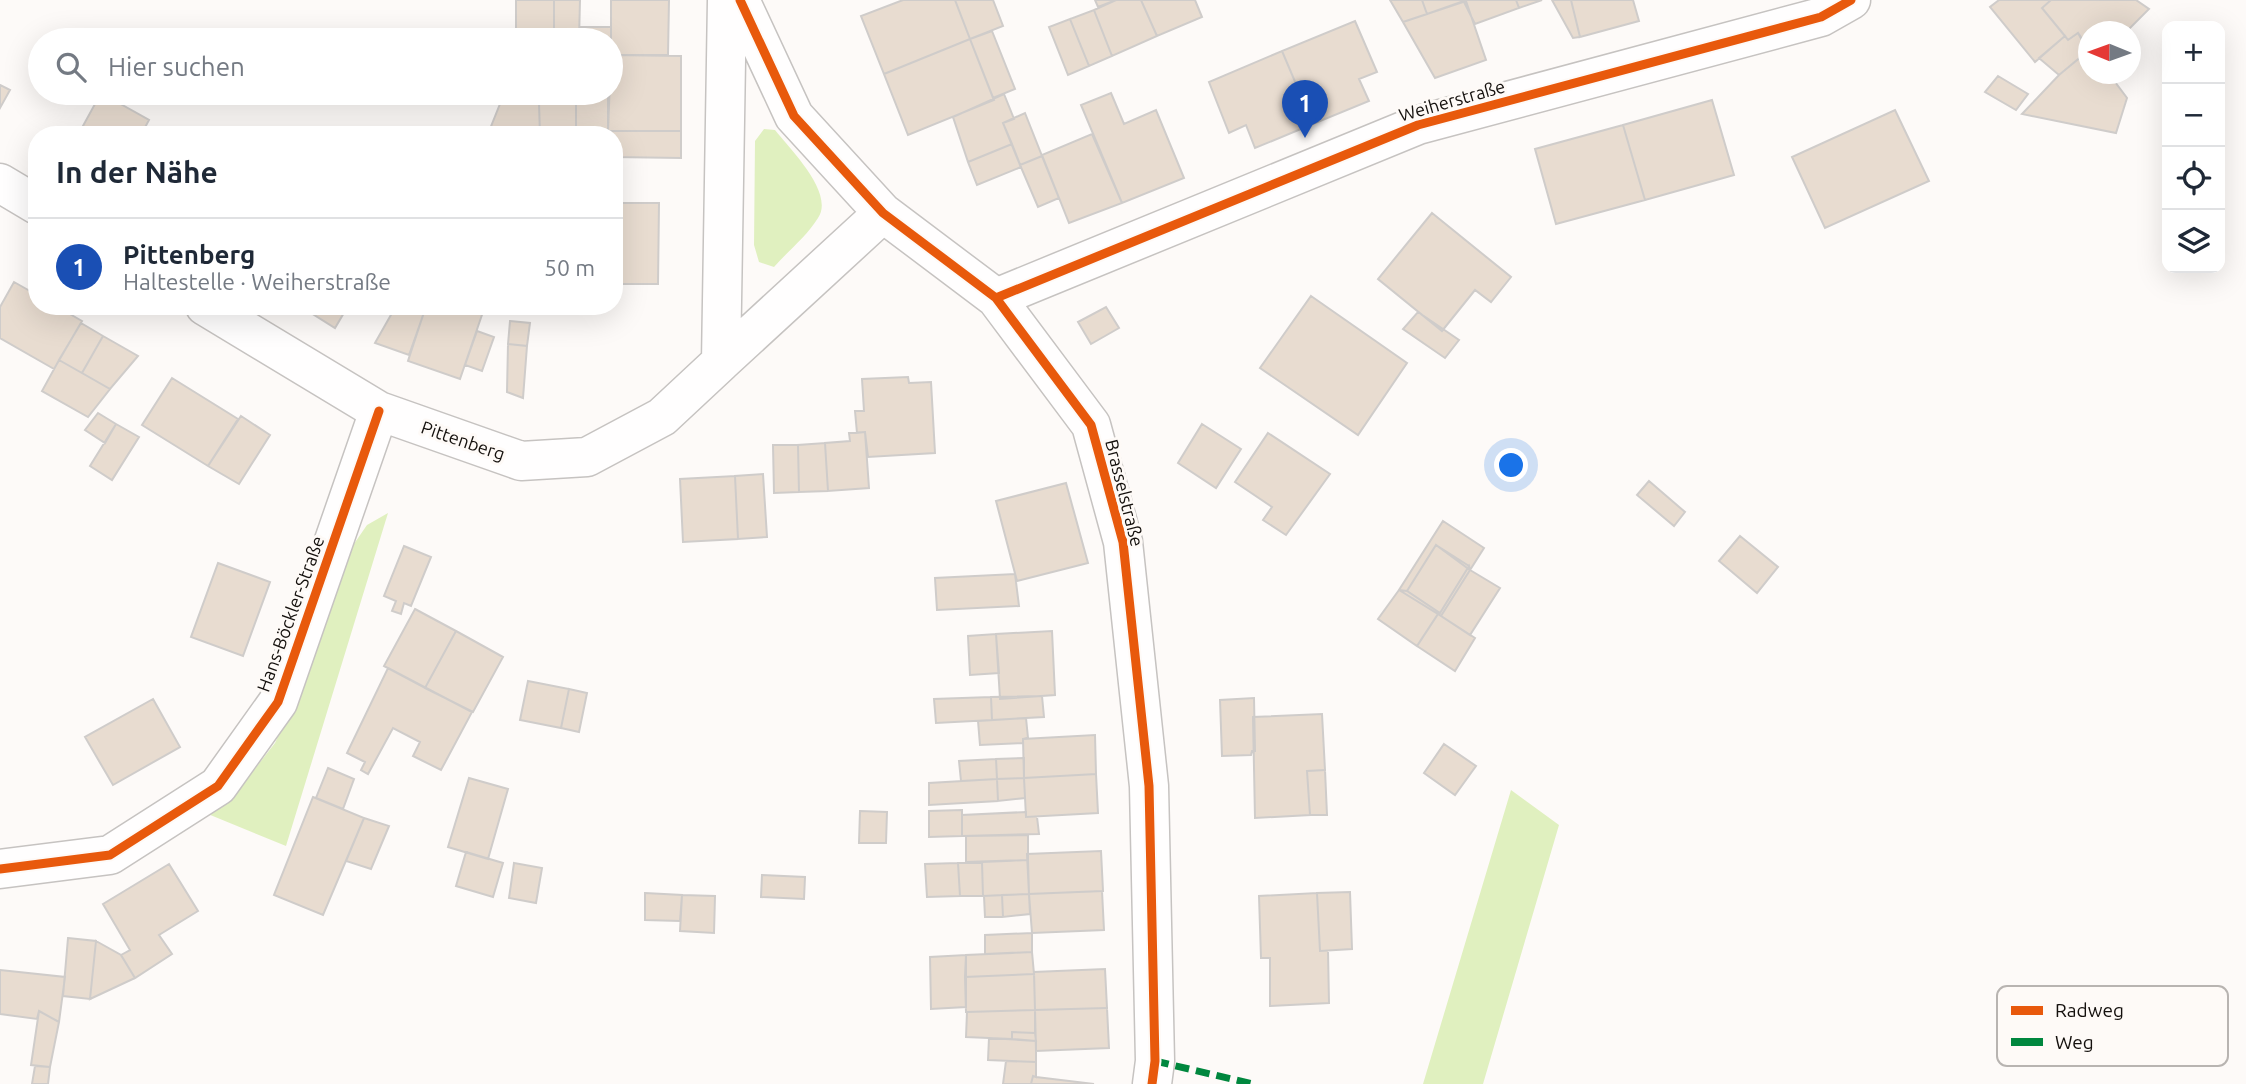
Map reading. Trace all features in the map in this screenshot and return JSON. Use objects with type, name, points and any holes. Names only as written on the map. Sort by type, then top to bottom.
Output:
[{"type":"street","points":[[721,362],[727,0]]},
{"type":"street","name":"Brasselstraße","points":[[740,0],[794,116],[883,212],[996,298],[1091,425],[1123,542],[1149,786],[1155,1061],[1152,1084]]},
{"type":"street","name":"Weiherstraße","points":[[996,298],[1418,125],[1821,17],[1850,0]]},
{"type":"street","points":[[0,183],[28,200]]},
{"type":"street","name":"Pittenberg","points":[[220,315],[379,411],[521,461],[587,457],[662,417],[883,212]]},
{"type":"street","name":"Hans-Böckler-Straße","points":[[0,869],[110,855],[218,786],[278,702],[379,411]]},
{"type":"green space","points":[[764,129],[775,130],[800,160],[816,184],[822,208],[808,231],[774,267],[759,262],[754,245],[755,141]]},
{"type":"green space","points":[[388,513],[286,846],[203,812],[250,775],[275,743],[310,668],[347,554],[367,525]]},
{"type":"green space","points":[[1511,790],[1559,825],[1483,1084],[1423,1084]]},
{"type":"building","points":[[516,0],[554,0],[554,28],[516,28]]},
{"type":"building","points":[[554,0],[580,0],[579,28],[554,28]]},
{"type":"building","points":[[611,0],[669,0],[668,55],[623,55],[623,28],[611,28]]},
{"type":"building","points":[[903,0],[955,0],[970,39],[884,74],[861,16]]},
{"type":"building","points":[[955,0],[993,0],[1003,26],[970,39]]},
{"type":"building","points":[[1095,0],[1116,0],[1098,7]]},
{"type":"building","points":[[1116,0],[1141,0],[1157,36],[1112,56],[1094,10]]},
{"type":"building","points":[[1141,0],[1195,0],[1202,17],[1157,36]]},
{"type":"building","points":[[1390,0],[1422,0],[1427,14],[1403,22]]},
{"type":"building","points":[[1422,0],[1463,0],[1464,1],[1427,14]]},
{"type":"building","points":[[1463,0],[1516,0],[1519,8],[1475,24]]},
{"type":"building","points":[[1516,0],[1542,0],[1519,8]]},
{"type":"building","points":[[1552,0],[1571,0],[1580,37],[1573,38]]},
{"type":"building","points":[[1571,0],[1633,0],[1639,21],[1580,37]]},
{"type":"building","points":[[1999,0],[2051,0],[2042,8],[2065,36],[2035,62],[1990,7]]},
{"type":"building","points":[[2051,0],[2136,0],[2149,9],[2137,21],[2078,21],[2078,33],[2068,40],[2042,8]]},
{"type":"building","points":[[1466,1],[1486,60],[1435,78],[1403,22]]},
{"type":"building","points":[[1094,10],[1112,56],[1089,66],[1070,19]]},
{"type":"building","points":[[1070,19],[1089,66],[1068,75],[1049,27]]},
{"type":"building","points":[[1355,21],[1377,72],[1359,79],[1369,101],[1313,124],[1282,51]]},
{"type":"building","points":[[992,31],[1015,89],[993,98],[970,39]]},
{"type":"building","points":[[2078,33],[2078,59],[2059,75],[2039,58],[2065,36],[2068,40]]},
{"type":"building","points":[[970,39],[994,100],[908,135],[884,74]]},
{"type":"building","points":[[1282,51],[1313,124],[1255,148],[1246,125],[1229,133],[1209,82]]},
{"type":"building","points":[[623,55],[681,56],[681,131],[623,131],[623,126],[608,126],[609,105],[623,105]]},
{"type":"building","points":[[2078,59],[2078,84],[2116,84],[2127,98],[2116,133],[2022,114]]},
{"type":"building","points":[[1998,76],[2028,94],[2016,110],[1985,92]]},
{"type":"building","points":[[0,85],[10,90],[0,108]]},
{"type":"building","points":[[1111,93],[1124,124],[1156,110],[1184,178],[1122,203],[1081,105]]},
{"type":"building","points":[[1004,94],[1014,119],[1003,123],[1012,144],[968,162],[953,117]]},
{"type":"building","points":[[1712,100],[1734,175],[1645,200],[1623,125]]},
{"type":"building","points":[[94,105],[122,105],[149,120],[146,126],[83,126]]},
{"type":"building","points":[[500,105],[539,105],[540,126],[491,126]]},
{"type":"building","points":[[539,105],[576,105],[576,126],[540,126]]},
{"type":"building","points":[[576,105],[608,105],[608,126],[576,126]]},
{"type":"building","points":[[1895,110],[1929,181],[1825,228],[1792,157]]},
{"type":"building","points":[[1025,113],[1042,156],[1020,165],[1003,123]]},
{"type":"building","points":[[1623,125],[1645,200],[1556,224],[1535,149]]},
{"type":"building","points":[[623,131],[681,131],[681,158],[623,157]]},
{"type":"building","points":[[1092,134],[1122,203],[1069,223],[1042,155]]},
{"type":"building","points":[[1012,144],[1021,167],[977,185],[968,162]]},
{"type":"building","points":[[1042,156],[1059,198],[1038,207],[1020,165]]},
{"type":"building","points":[[623,203],[659,203],[658,284],[623,284]]},
{"type":"building","points":[[1432,213],[1511,277],[1491,302],[1475,290],[1442,331],[1378,279]]},
{"type":"building","points":[[14,282],[28,290],[28,315],[72,315],[82,321],[54,369],[0,338],[0,307]]},
{"type":"building","points":[[1311,296],[1407,363],[1358,435],[1260,368]]},
{"type":"building","points":[[1106,307],[1119,328],[1091,344],[1078,322]]},
{"type":"building","points":[[1418,312],[1459,340],[1445,358],[1403,329]]},
{"type":"building","points":[[314,315],[343,315],[335,328]]},
{"type":"building","points":[[391,315],[423,315],[409,355],[375,343]]},
{"type":"building","points":[[423,315],[482,315],[460,379],[408,361]]},
{"type":"building","points":[[510,321],[530,323],[527,346],[508,344]]},
{"type":"building","points":[[81,323],[103,336],[82,373],[59,360]]},
{"type":"building","points":[[477,331],[494,337],[482,371],[465,365]]},
{"type":"building","points":[[103,336],[138,356],[110,389],[82,373]]},
{"type":"building","points":[[508,344],[527,346],[523,398],[507,392]]},
{"type":"building","points":[[59,360],[110,389],[88,417],[42,391]]},
{"type":"building","points":[[908,377],[909,383],[931,382],[935,453],[868,457],[865,432],[857,433],[855,411],[864,411],[862,379]]},
{"type":"building","points":[[172,378],[238,419],[208,466],[142,425]]},
{"type":"building","points":[[98,413],[116,424],[105,443],[85,430]]},
{"type":"building","points":[[241,416],[270,435],[239,484],[208,466]]},
{"type":"building","points":[[116,424],[139,437],[112,480],[90,466]]},
{"type":"building","points":[[1202,424],[1241,449],[1216,488],[1178,463]]},
{"type":"building","points":[[865,432],[869,488],[828,491],[825,443],[850,441],[849,433]]},
{"type":"building","points":[[1268,433],[1330,474],[1286,535],[1263,520],[1272,507],[1235,482]]},
{"type":"building","points":[[825,443],[828,491],[799,492],[798,445]]},
{"type":"building","points":[[773,445],[798,445],[799,492],[774,493]]},
{"type":"building","points":[[763,474],[767,537],[738,539],[735,476]]},
{"type":"building","points":[[735,476],[738,539],[683,542],[680,479]]},
{"type":"building","points":[[1649,481],[1685,512],[1674,526],[1637,495]]},
{"type":"building","points":[[1066,483],[1088,563],[1017,581],[996,501]]},
{"type":"building","points":[[1443,521],[1484,548],[1470,570],[1436,545],[1407,591],[1399,590]]},
{"type":"building","points":[[1740,536],[1778,567],[1757,593],[1719,561]]},
{"type":"building","points":[[1436,545],[1469,566],[1440,613],[1407,591]]},
{"type":"building","points":[[404,546],[431,557],[411,606],[404,603],[401,614],[392,611],[396,601],[384,596]]},
{"type":"building","points":[[218,563],[270,582],[243,656],[191,637]]},
{"type":"building","points":[[1469,566],[1470,570],[1441,616],[1399,590],[1407,591],[1440,613]]},
{"type":"building","points":[[1470,570],[1500,588],[1470,635],[1441,616]]},
{"type":"building","points":[[1015,574],[1019,606],[937,610],[935,578]]},
{"type":"building","points":[[1399,590],[1438,614],[1417,646],[1378,619]]},
{"type":"building","points":[[415,609],[456,631],[425,688],[384,666]]},
{"type":"building","points":[[1438,614],[1475,638],[1455,671],[1417,646]]},
{"type":"building","points":[[456,631],[503,657],[473,712],[425,688]]},
{"type":"building","points":[[1052,631],[1055,695],[1000,699],[996,634]]},
{"type":"building","points":[[996,634],[999,673],[970,675],[968,636]]},
{"type":"building","points":[[388,668],[472,712],[441,770],[413,756],[420,742],[393,728],[368,774],[361,770],[365,762],[347,753]]},
{"type":"building","points":[[528,681],[569,689],[561,728],[520,720]]},
{"type":"building","points":[[569,689],[587,693],[579,732],[561,728]]},
{"type":"building","points":[[1042,696],[1044,717],[992,720],[991,697]]},
{"type":"building","points":[[991,697],[992,720],[936,723],[934,699]]},
{"type":"building","points":[[1254,698],[1255,751],[1252,751],[1251,755],[1222,756],[1220,700]]},
{"type":"building","points":[[153,699],[180,747],[113,785],[85,737]]},
{"type":"building","points":[[1322,714],[1325,770],[1307,771],[1310,815],[1255,818],[1253,717]]},
{"type":"building","points":[[1026,718],[1028,738],[1023,739],[1023,743],[980,745],[978,721]]},
{"type":"building","points":[[1095,735],[1096,774],[1024,778],[1023,739]]},
{"type":"building","points":[[1444,744],[1476,766],[1455,795],[1424,773]]},
{"type":"building","points":[[1024,758],[1024,778],[997,779],[996,759]]},
{"type":"building","points":[[996,759],[997,779],[961,781],[959,761]]},
{"type":"building","points":[[328,768],[354,779],[343,809],[316,798]]},
{"type":"building","points":[[1325,770],[1327,815],[1310,815],[1307,771]]},
{"type":"building","points":[[1096,774],[1098,813],[1026,817],[1024,778]]},
{"type":"building","points":[[469,778],[508,789],[488,859],[448,847]]},
{"type":"building","points":[[1024,778],[1025,798],[998,801],[997,779]]},
{"type":"building","points":[[997,779],[998,801],[929,805],[929,783]]},
{"type":"building","points":[[313,797],[364,818],[323,915],[274,895]]},
{"type":"building","points":[[962,810],[962,836],[929,837],[929,811]]},
{"type":"building","points":[[860,811],[887,812],[886,843],[859,843]]},
{"type":"building","points":[[1026,812],[1026,817],[1037,817],[1039,834],[962,836],[962,815]]},
{"type":"building","points":[[364,818],[389,826],[371,869],[346,861]]},
{"type":"building","points":[[1028,835],[1028,860],[966,862],[966,836]]},
{"type":"building","points":[[1101,851],[1103,891],[1029,894],[1027,854]]},
{"type":"building","points":[[466,852],[503,863],[493,897],[456,886]]},
{"type":"building","points":[[1028,860],[1029,894],[983,896],[982,862]]},
{"type":"building","points":[[514,863],[542,868],[536,903],[509,898]]},
{"type":"building","points":[[958,863],[982,863],[983,896],[960,896]]},
{"type":"building","points":[[958,863],[960,896],[927,897],[925,864]]},
{"type":"building","points":[[169,864],[198,911],[159,935],[172,954],[135,978],[121,955],[130,950],[103,904]]},
{"type":"building","points":[[762,875],[805,877],[804,899],[761,897]]},
{"type":"building","points":[[1102,891],[1104,930],[1032,933],[1029,894]]},
{"type":"building","points":[[1350,892],[1352,949],[1320,951],[1317,893]]},
{"type":"building","points":[[645,893],[682,895],[680,921],[645,920]]},
{"type":"building","points":[[1317,893],[1320,951],[1328,951],[1329,1003],[1270,1006],[1270,958],[1261,958],[1259,896]]},
{"type":"building","points":[[1029,894],[1030,914],[1003,917],[1002,895]]},
{"type":"building","points":[[682,895],[715,896],[714,933],[680,931]]},
{"type":"building","points":[[1002,895],[1003,917],[985,917],[984,896]]},
{"type":"building","points":[[1032,933],[1032,952],[985,954],[985,935]]},
{"type":"building","points":[[68,938],[96,941],[90,999],[63,996]]},
{"type":"building","points":[[96,941],[121,955],[135,978],[90,999]]},
{"type":"building","points":[[1032,952],[1034,974],[965,977],[966,955]]},
{"type":"building","points":[[966,955],[966,1007],[931,1009],[930,957]]},
{"type":"building","points":[[1105,969],[1107,1008],[1035,1010],[1034,972]]},
{"type":"building","points":[[0,970],[65,977],[59,1022],[39,1011],[37,1019],[0,1014]]},
{"type":"building","points":[[1034,974],[1035,1010],[966,1012],[965,977]]},
{"type":"building","points":[[1107,1008],[1109,1048],[1036,1051],[1035,1010]]},
{"type":"building","points":[[1035,1010],[1035,1033],[1012,1032],[1012,1039],[966,1037],[967,1012]]},
{"type":"building","points":[[39,1011],[59,1022],[50,1067],[31,1065]]},
{"type":"building","points":[[1012,1032],[1035,1033],[1036,1041],[1012,1039]]},
{"type":"building","points":[[989,1038],[1036,1041],[1036,1062],[988,1060]]},
{"type":"building","points":[[1006,1061],[1036,1062],[1036,1077],[1033,1076],[1031,1084],[1003,1084]]},
{"type":"building","points":[[35,1066],[50,1067],[48,1084],[32,1084]]},
{"type":"building","points":[[1033,1076],[1036,1077],[1094,1084],[1031,1084]]},
{"type":"marked path","points":[[1155,1061],[1253,1084]]},
{"type":"cycle path","points":[[740,0],[794,116],[883,213],[996,298],[1091,425],[1123,542],[1149,786],[1155,1061],[1152,1084]]},
{"type":"cycle path","points":[[996,298],[1418,125],[1821,17],[1851,0]]},
{"type":"cycle path","points":[[0,869],[110,855],[218,786],[278,702],[379,411]]},
{"type":"place","name":"Pittenberg","points":[[1305,138]]}]
